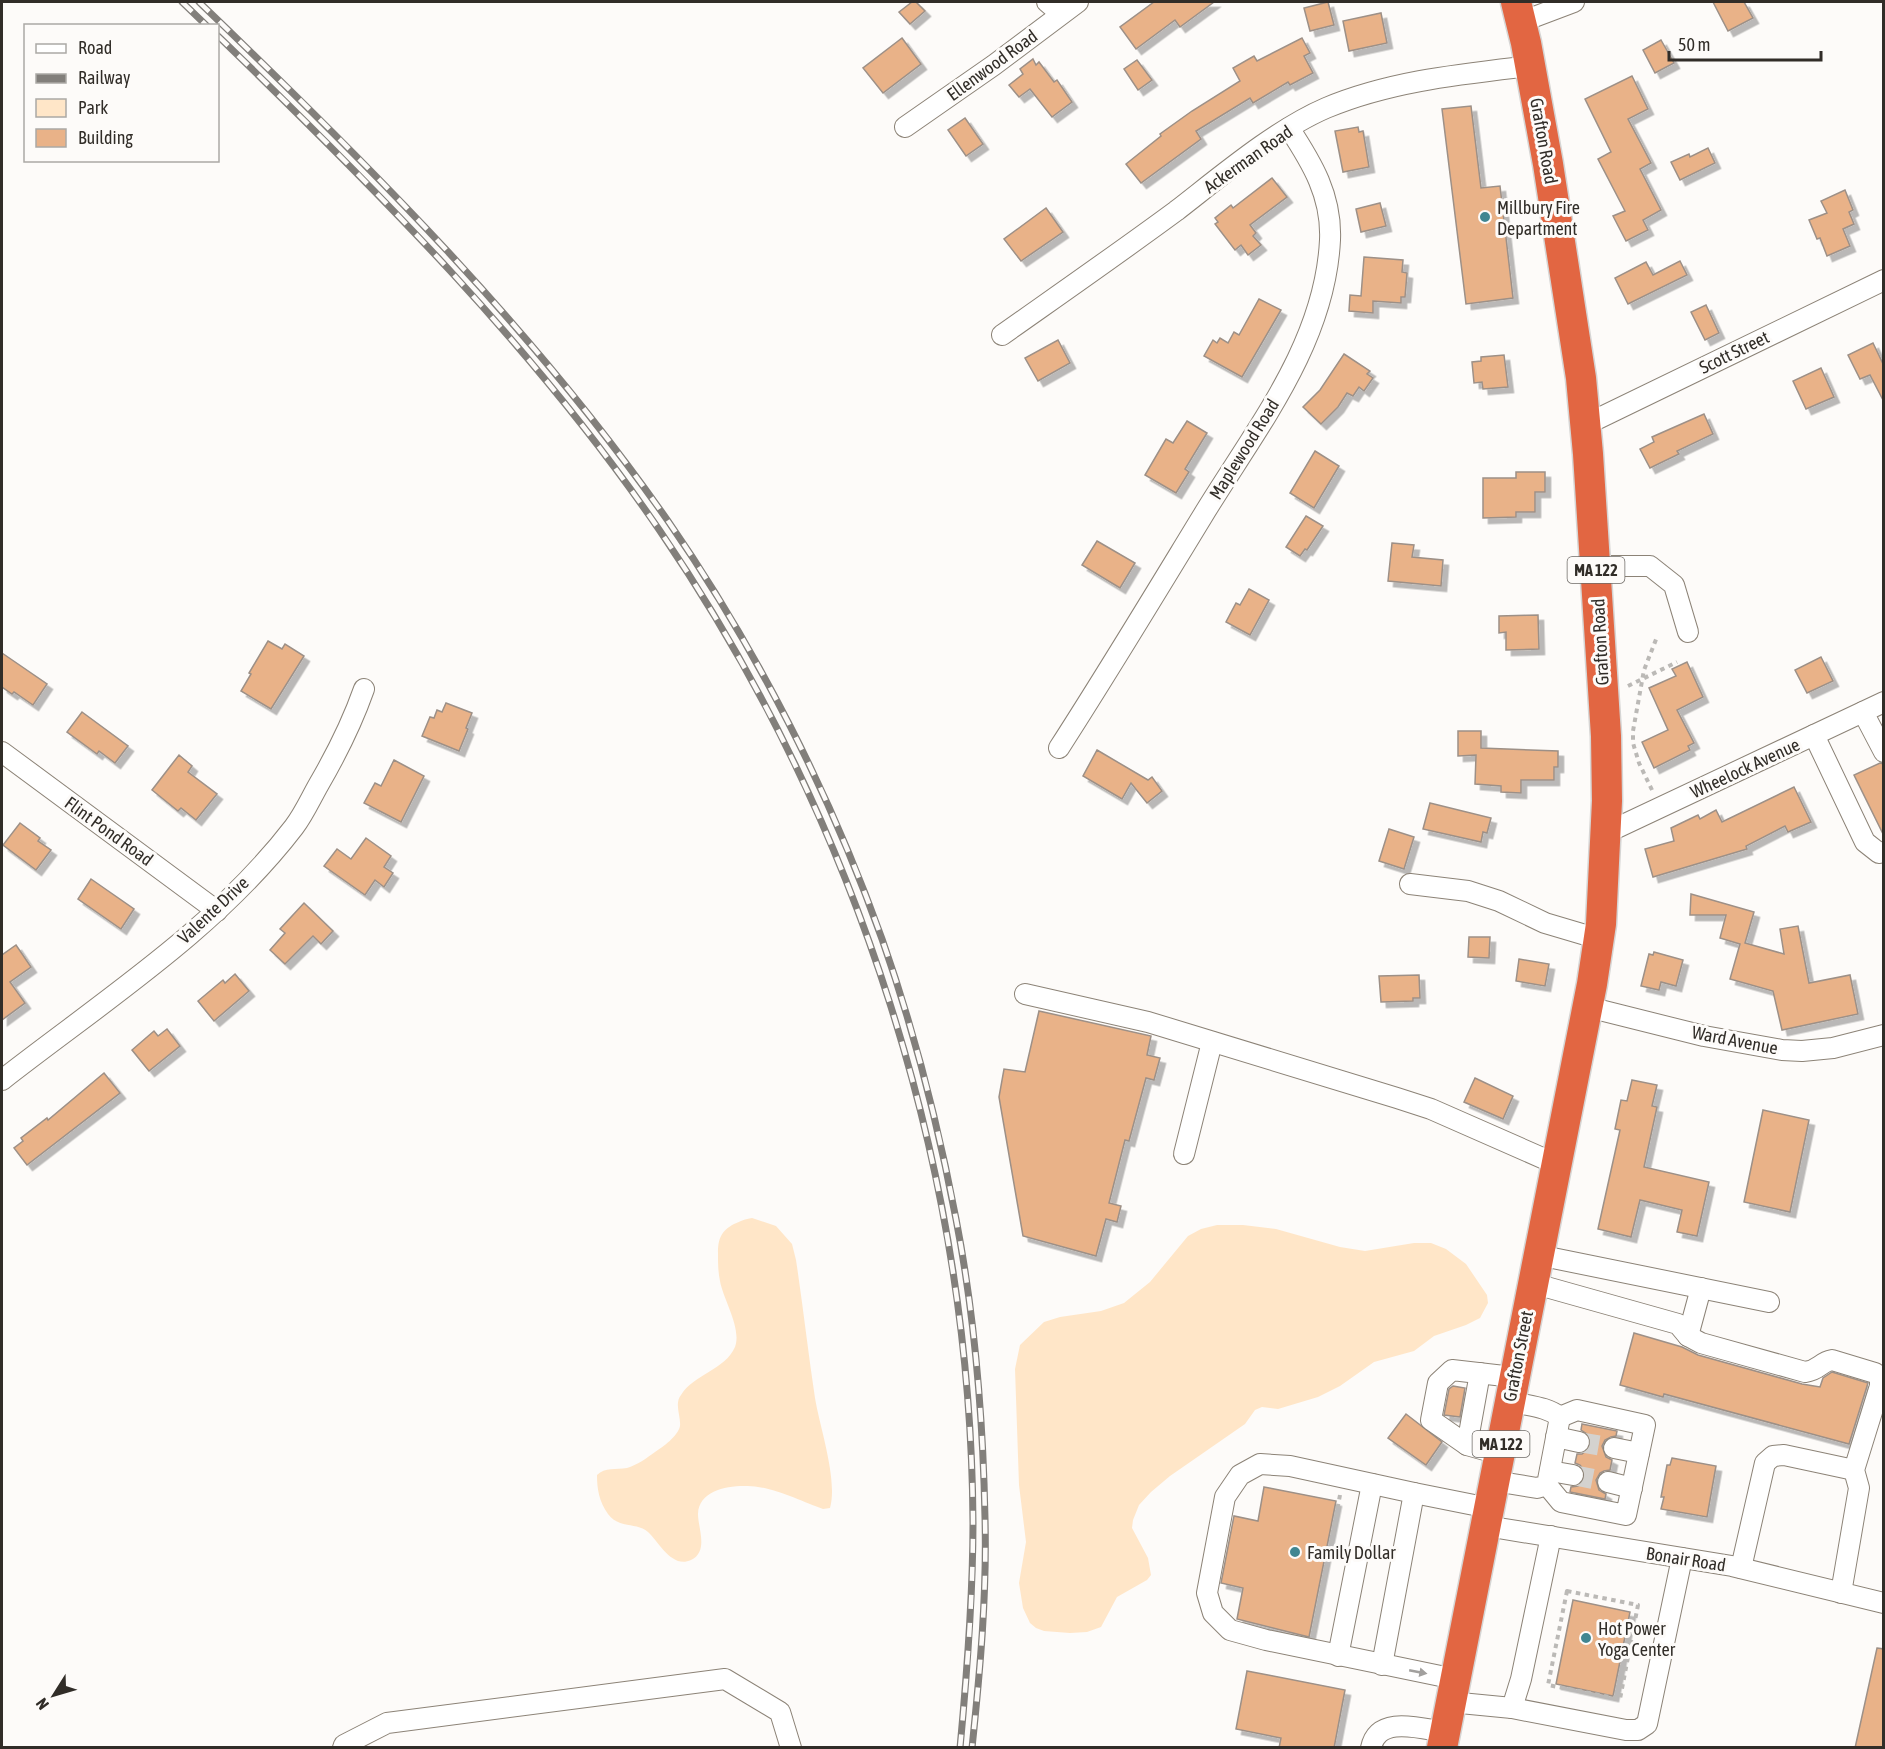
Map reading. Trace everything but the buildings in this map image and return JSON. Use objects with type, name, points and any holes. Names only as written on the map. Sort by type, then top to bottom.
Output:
[{"type":"highway","name":"Grafton Road","points":[[1518,12],[1548,164],[1571,307],[1585,425],[1606,736],[1606,833],[1599,939],[1559,1152]]},
{"type":"highway","name":"Grafton Street","points":[[1443,1740],[1559,1152]]},
{"type":"street","name":"Ellenwood Road","points":[[905,127],[994,65],[1054,8],[1078,2]]},
{"type":"street","points":[[1518,12],[1574,2]]},
{"type":"street","name":"Ackerman Road","points":[[1002,336],[1289,128],[1325,108],[1407,84],[1530,66]]},
{"type":"street","name":"Maplewood Road","points":[[1059,748],[1119,655],[1269,409],[1299,358],[1311,327],[1321,297],[1329,249],[1327,209],[1323,186],[1311,161],[1289,128]]},
{"type":"street","name":"Scott Street","points":[[1585,425],[1884,280]]},
{"type":"street","points":[[1596,566],[1650,566],[1674,585],[1688,632]]},
{"type":"street","name":"Valente Drive","points":[[2,1080],[143,973],[217,911],[276,848],[295,825],[340,747],[364,689]]},
{"type":"street","name":"Wheelock Avenue","points":[[1606,833],[1884,702]]},
{"type":"street","points":[[1863,712],[1884,752]]},
{"type":"street","points":[[1814,735],[1865,842],[1879,853],[1884,852]]},
{"type":"street","name":"Flint Pond Road","points":[[2,752],[217,911]]},
{"type":"street","points":[[1410,884],[1468,891],[1499,901],[1545,923],[1599,939]]},
{"type":"street","points":[[1025,994],[1148,1022],[1431,1109],[1559,1152]]},
{"type":"street","name":"Ward Avenue","points":[[1588,1007],[1704,1036],[1782,1050],[1833,1048],[1884,1035]]},
{"type":"street","points":[[1184,1154],[1212,1042]]},
{"type":"street","points":[[1535,1269],[1701,1288],[1768,1302]]},
{"type":"street","points":[[1535,1269],[1678,1324],[1688,1336],[1701,1343],[1805,1372],[1815,1371],[1825,1361],[1832,1360],[1868,1369],[1880,1377],[1880,1386],[1854,1470],[1859,1488],[1841,1593]]},
{"type":"street","points":[[1688,1336],[1701,1288]]},
{"type":"street","points":[[1492,1492],[1467,1445],[1431,1420],[1438,1383],[1452,1370],[1480,1373],[1512,1389],[1528,1406],[1550,1409],[1560,1417]]},
{"type":"street","points":[[1467,1445],[1480,1373]]},
{"type":"street","points":[[1577,1410],[1645,1425],[1626,1515],[1561,1502],[1549,1478],[1560,1417],[1577,1410]]},
{"type":"street","points":[[1556,1437],[1579,1442]]},
{"type":"street","points":[[1614,1448],[1639,1453]]},
{"type":"street","points":[[1741,1568],[1765,1463],[1773,1456],[1784,1455],[1854,1470]]},
{"type":"street","points":[[1573,1475],[1549,1478],[1536,1488],[1492,1492],[1414,1493],[1290,1466],[1260,1464],[1240,1475],[1225,1497],[1207,1593],[1213,1613],[1230,1630],[1382,1665],[1453,1691],[1512,1708],[1626,1730],[1638,1730],[1647,1724],[1682,1558]]},
{"type":"street","points":[[1608,1482],[1632,1488]]},
{"type":"street","points":[[1338,1656],[1372,1484]]},
{"type":"street","name":"Bonair Road","points":[[1492,1492],[1551,1536],[1741,1568],[1884,1603]]},
{"type":"street","points":[[1382,1665],[1414,1493]]},
{"type":"street","points":[[1512,1708],[1521,1679],[1551,1536]]},
{"type":"street","points":[[343,1748],[344,1745],[387,1723],[724,1679],[780,1712],[791,1748]]},
{"type":"street","points":[[1371,1748],[1372,1742],[1381,1730],[1396,1725],[1443,1740]]},
{"type":"path","points":[[1652,790],[1639,763],[1633,743],[1633,731],[1643,678],[1650,651],[1657,637]]},
{"type":"path","points":[[1622,689],[1677,662]]},
{"type":"path","points":[[1314,1633],[1340,1494]]},
{"type":"path","points":[[1567,1591],[1609,1599],[1638,1605],[1620,1699],[1548,1685],[1567,1591]]},
{"type":"path","points":[[1607,1607],[1609,1599]]},
{"type":"path","points":[[1557,1641],[1565,1642]]},
{"type":"green space","points":[[752,1218],[776,1226],[792,1244],[815,1398],[830,1469],[832,1496],[830,1508],[823,1509],[765,1488],[741,1486],[712,1492],[700,1505],[698,1514],[700,1551],[691,1560],[678,1561],[666,1553],[644,1529],[612,1519],[602,1504],[597,1475],[607,1470],[634,1465],[670,1441],[680,1426],[678,1406],[681,1395],[694,1382],[724,1361],[735,1347],[736,1331],[720,1281],[719,1244],[721,1236],[730,1227]]},
{"type":"green space","points":[[1217,1225],[1276,1229],[1340,1247],[1365,1251],[1414,1243],[1431,1243],[1446,1249],[1466,1264],[1487,1295],[1488,1303],[1480,1318],[1434,1336],[1414,1351],[1374,1362],[1340,1386],[1318,1397],[1278,1409],[1262,1407],[1255,1410],[1245,1424],[1170,1476],[1139,1505],[1132,1528],[1148,1558],[1151,1575],[1147,1580],[1117,1597],[1101,1627],[1087,1632],[1070,1633],[1044,1631],[1036,1628],[1030,1623],[1023,1608],[1019,1583],[1026,1542],[1019,1485],[1015,1369],[1020,1345],[1044,1322],[1060,1317],[1101,1311],[1124,1303],[1150,1282],[1188,1236],[1201,1229]]},
{"type":"tunnel","points":[[1579,1442],[1614,1448]]},
{"type":"tunnel","points":[[1573,1475],[1608,1482]]},
{"type":"railway","points":[[182,2],[205,24]]},
{"type":"railway","points":[[199,2],[386,186],[446,250],[562,382],[616,450],[668,521],[731,619],[788,723],[839,830],[882,939],[915,1043],[949,1183],[963,1256],[973,1330],[984,1480],[985,1576],[972,1748]]},
{"type":"railway","points":[[219,37],[336,152],[451,272],[507,334],[612,463],[660,531],[730,642],[792,759],[846,880],[890,1004],[925,1131],[951,1260],[967,1391],[973,1523],[969,1636],[960,1748]]},
{"type":"place","name":"Millbury Fire Department","points":[[1485,217]]},
{"type":"place","name":"Family Dollar","points":[[1295,1552]]},
{"type":"place","name":"Hot Power Yoga Center","points":[[1586,1638]]}]
